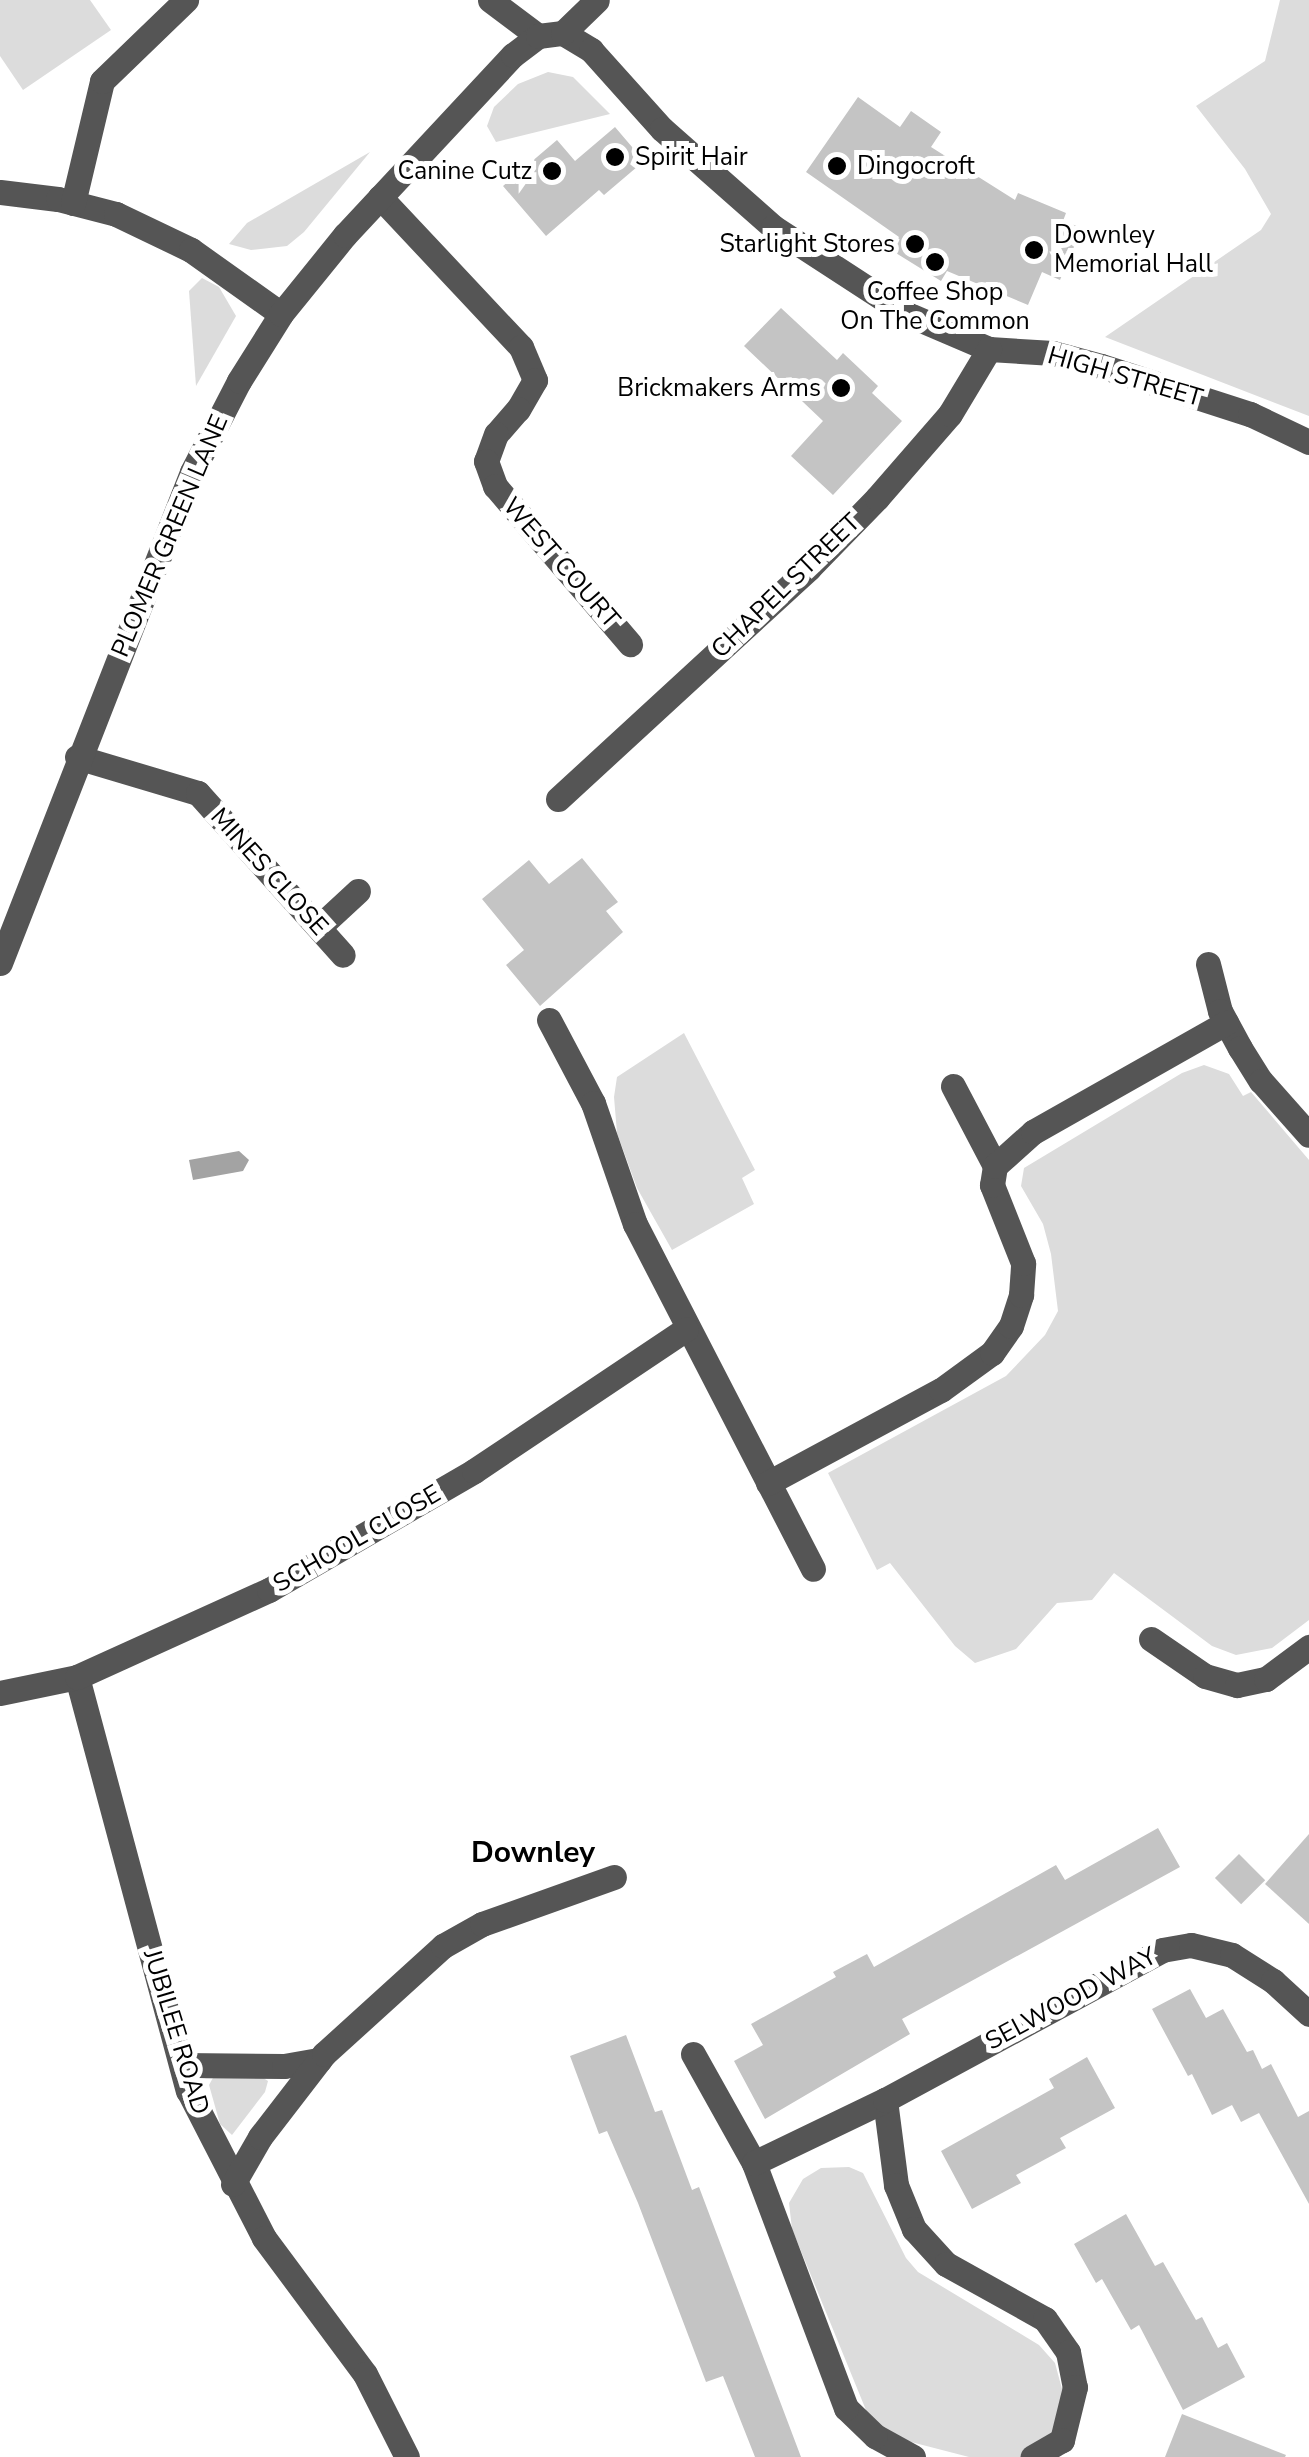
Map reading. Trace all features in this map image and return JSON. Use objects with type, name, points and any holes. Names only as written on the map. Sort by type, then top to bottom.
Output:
[{"type":"street","points":[[73,203],[102,82],[186,0]]},
{"type":"street","name":"HIGH STREET","points":[[490,0],[551,34],[591,50],[662,129],[773,227],[906,314],[988,349],[1053,352],[1102,366],[1250,414],[1309,442]]},
{"type":"street","name":"PLOMER GREEN LANE","points":[[0,963],[77,757],[192,472],[238,381],[281,314],[380,197],[513,55],[551,34],[596,0]]},
{"type":"street","points":[[0,192],[116,214],[191,250],[281,314]]},
{"type":"street","name":"WEST COURT","points":[[380,197],[521,348],[535,380],[486,461],[495,486],[630,644]]},
{"type":"street","name":"CHAPEL STREET","points":[[558,800],[809,568],[878,498],[950,414],[988,349]]},
{"type":"street","name":"MINES CLOSE","points":[[77,757],[198,793],[343,955]]},
{"type":"street","points":[[319,927],[358,891]]},
{"type":"street","points":[[1208,964],[1226,1023],[1260,1081],[1309,1135]]},
{"type":"street","points":[[548,1020],[593,1103],[634,1224],[813,1569]]},
{"type":"street","points":[[768,1483],[941,1390],[992,1353],[1016,1310],[1023,1262],[992,1185],[996,1166],[1033,1132],[1226,1023]]},
{"type":"street","points":[[952,1086],[996,1166]]},
{"type":"street","name":"SCHOOL CLOSE","points":[[0,1693],[77,1677],[269,1590],[474,1471],[686,1329]]},
{"type":"street","points":[[1151,1639],[1205,1676],[1238,1684],[1266,1679],[1309,1647]]},
{"type":"street","name":"JUBILEE ROAD","points":[[77,1677],[188,2090],[264,2238],[365,2374],[407,2457]]},
{"type":"street","points":[[233,2184],[260,2136],[319,2060],[443,1946],[482,1924],[614,1877]]},
{"type":"street","name":"SELWOOD WAY","points":[[754,2163],[885,2100],[1162,1950],[1191,1945],[1232,1955],[1273,1981],[1309,2014]]},
{"type":"street","points":[[693,2054],[754,2163],[846,2408],[875,2436],[913,2457]]},
{"type":"street","points":[[182,2066],[284,2066],[319,2060]]},
{"type":"street","points":[[885,2100],[896,2185],[914,2229],[946,2264],[1045,2319],[1068,2352],[1075,2387],[1062,2440],[1033,2457]]},
{"type":"shaded area","points":[[0,0],[90,0],[111,30],[23,90],[0,56]]},
{"type":"shaded area","points":[[1280,0],[1309,0],[1309,416],[1105,337],[1261,230],[1271,214],[1245,169],[1196,106],[1265,61]]},
{"type":"shaded area","points":[[548,72],[573,77],[610,114],[496,142],[487,126],[494,107],[518,84]]},
{"type":"shaded area","points":[[370,152],[304,232],[287,246],[251,250],[229,244],[247,223]]},
{"type":"shaded area","points":[[202,278],[219,287],[236,316],[196,386],[189,291]]},
{"type":"shaded area","points":[[684,1033],[755,1170],[742,1178],[754,1204],[672,1250],[637,1188],[617,1133],[614,1097],[617,1077]]},
{"type":"shaded area","points":[[1204,1065],[1229,1074],[1243,1096],[1251,1092],[1309,1160],[1309,1620],[1272,1648],[1236,1655],[1212,1646],[1114,1573],[1092,1600],[1057,1603],[1016,1649],[975,1663],[955,1646],[890,1563],[877,1570],[828,1473],[1006,1376],[1045,1335],[1058,1311],[1051,1254],[1043,1224],[1021,1186],[1024,1168],[1182,1073]]},
{"type":"shaded area","points":[[239,1151],[249,1160],[243,1171],[193,1180],[189,1160]]},
{"type":"shaded area","points":[[251,2070],[268,2081],[265,2092],[232,2135],[220,2124],[209,2085],[214,2076]]},
{"type":"shaded area","points":[[849,2167],[863,2173],[906,2258],[918,2272],[1039,2345],[1055,2363],[1062,2389],[1058,2423],[1043,2445],[1023,2457],[969,2457],[884,2435],[868,2415],[792,2229],[789,2203],[803,2179],[821,2168]]},
{"type":"building","points":[[858,97],[900,127],[911,111],[941,132],[931,147],[1015,200],[1018,193],[1066,213],[1063,221],[1082,228],[1060,280],[1042,272],[1028,305],[947,271],[941,281],[891,250],[899,237],[806,172]]},
{"type":"building","points":[[615,127],[644,161],[604,195],[599,190],[546,236],[503,186],[557,140],[575,161]]},
{"type":"building","points":[[781,308],[837,360],[843,353],[878,386],[872,393],[902,421],[833,495],[791,456],[823,421],[744,346]]},
{"type":"building","points":[[582,858],[618,902],[606,911],[623,932],[540,1006],[506,965],[524,950],[482,899],[529,860],[549,884]]},
{"type":"building","points":[[1158,1828],[1180,1867],[902,2019],[910,2034],[765,2119],[734,2061],[763,2045],[751,2024],[836,1977],[833,1972],[867,1954],[874,1967],[1056,1865],[1065,1880]]},
{"type":"building","points":[[1309,1834],[1309,1924],[1265,1884]]},
{"type":"building","points":[[1239,1854],[1265,1880],[1241,1904],[1215,1878]]},
{"type":"building","points":[[1190,1989],[1206,2018],[1223,2009],[1247,2052],[1253,2050],[1262,2069],[1271,2064],[1298,2117],[1309,2111],[1309,2204],[1259,2113],[1241,2122],[1232,2105],[1212,2115],[1192,2074],[1188,2076],[1152,2009]]},
{"type":"building","points":[[626,2035],[655,2112],[662,2110],[692,2190],[699,2187],[801,2457],[755,2457],[723,2376],[706,2382],[607,2131],[599,2134],[570,2056]]},
{"type":"building","points":[[1087,2057],[1115,2108],[1060,2138],[1066,2148],[1016,2175],[1021,2183],[972,2209],[941,2151],[1054,2088],[1049,2079]]},
{"type":"building","points":[[1126,2214],[1155,2266],[1163,2262],[1196,2320],[1202,2317],[1218,2348],[1227,2343],[1245,2377],[1183,2410],[1139,2325],[1131,2330],[1102,2279],[1096,2283],[1074,2244]]},
{"type":"building","points":[[1182,2414],[1286,2455],[1165,2457]]},
{"type":"place","name":"Spirit Hair","points":[[615,157]]},
{"type":"place","name":"Dingocroft","points":[[837,166]]},
{"type":"place","name":"Canine Cutz","points":[[552,171]]},
{"type":"place","name":"Starlight Stores","points":[[915,244]]},
{"type":"place","name":"Downley Memorial Hall","points":[[1034,250]]},
{"type":"place","name":"Coffee Shop On The Common","points":[[935,262]]},
{"type":"place","name":"Brickmakers Arms","points":[[841,388]]},
{"type":"district","name":"Downley","points":[[533,1853]]}]
